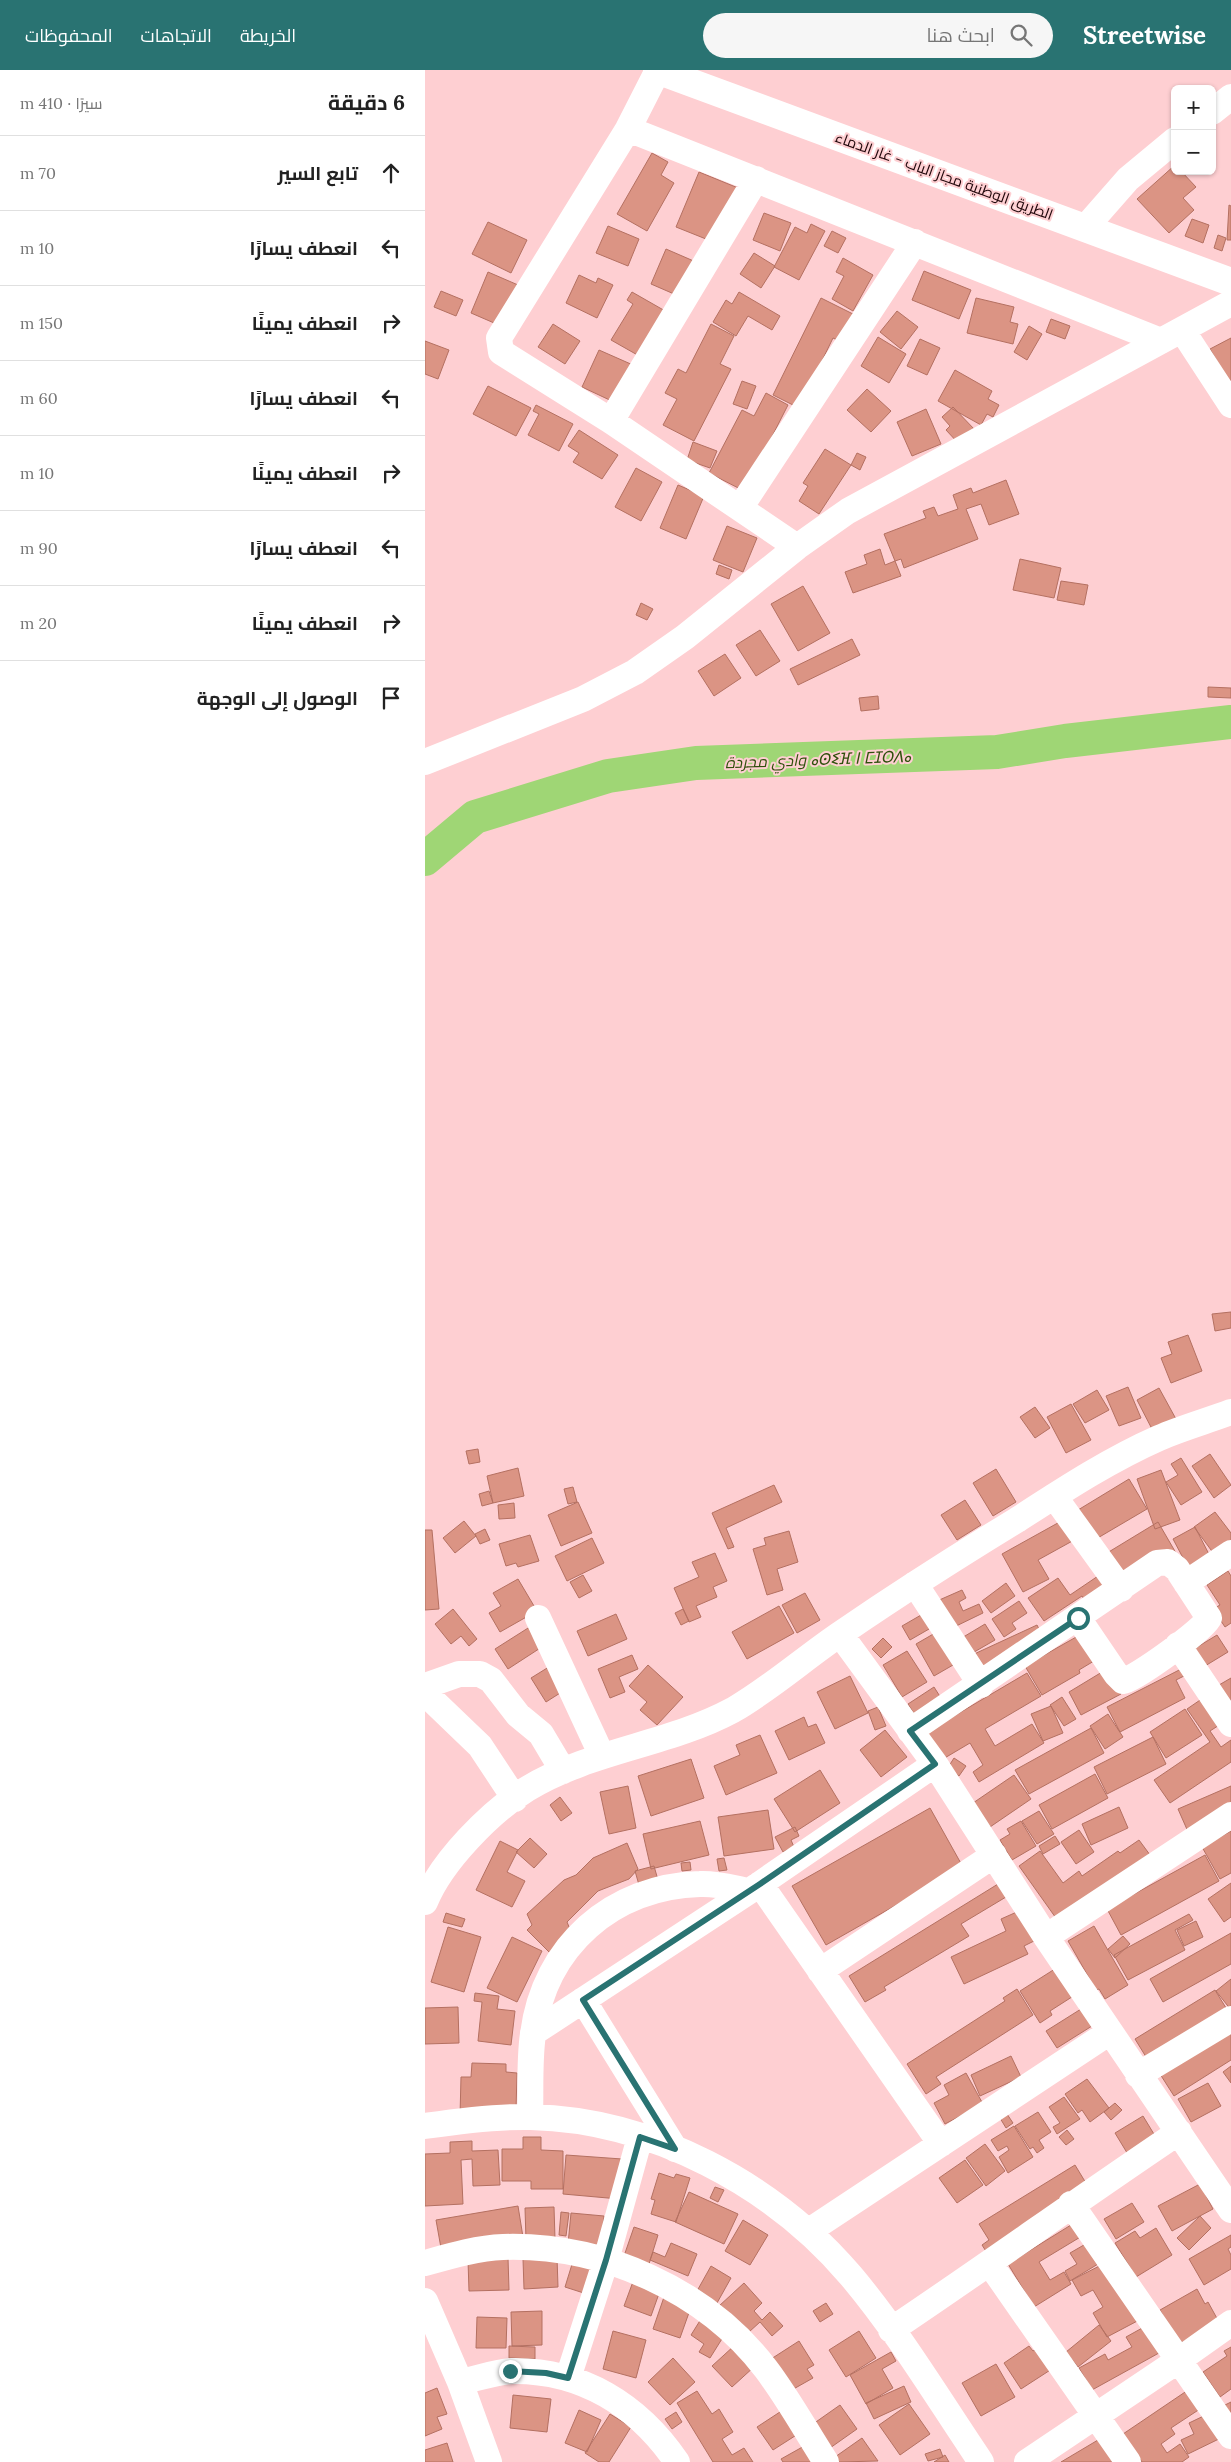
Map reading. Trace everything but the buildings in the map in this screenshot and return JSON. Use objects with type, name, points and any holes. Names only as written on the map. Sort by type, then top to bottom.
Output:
[{"type":"main road","name":"الطريق الوطنية مجاز الباب - غار الدماء","points":[[658,70],[1231,282]]},
{"type":"street","points":[[658,70],[628,129],[499,338],[501,352],[611,422],[797,547]]},
{"type":"street","points":[[1216,109],[1231,97]]},
{"type":"street","points":[[628,129],[915,242],[1171,335],[1231,404]]},
{"type":"street","points":[[1085,228],[1128,179],[1171,143]]},
{"type":"street","points":[[611,422],[756,180]]},
{"type":"street","points":[[740,508],[915,242]]},
{"type":"street","points":[[425,762],[583,699],[635,672],[685,637],[797,547],[848,511],[1231,303]]},
{"type":"street","points":[[425,1902],[430,1890],[454,1856],[489,1819],[526,1790],[563,1771],[602,1756],[702,1726],[735,1708],[915,1584],[1054,1496],[1158,1439],[1231,1412]]},
{"type":"street","points":[[1054,1496],[1121,1589]]},
{"type":"street","points":[[1186,1583],[1228,1561]]},
{"type":"street","points":[[910,1731],[981,1685],[1153,1565],[1162,1562],[1173,1565],[1209,1618],[1205,1624],[1134,1678],[1123,1681],[1116,1674],[1078,1618]]},
{"type":"street","points":[[915,1584],[981,1685]]},
{"type":"street","points":[[538,1618],[602,1756]]},
{"type":"street","points":[[840,1634],[935,1764],[1046,1938],[1231,2210]]},
{"type":"street","points":[[1178,1645],[1231,1724]]},
{"type":"street","points":[[515,1799],[480,1746],[432,1700],[425,1688],[459,1674],[480,1674],[491,1680],[518,1715],[541,1734],[563,1771]]},
{"type":"street","points":[[533,2033],[755,1887],[935,1764]]},
{"type":"street","points":[[1046,1938],[1231,1814]]},
{"type":"street","points":[[820,1971],[994,1855]]},
{"type":"street","points":[[530,2117],[533,2033],[542,1996],[556,1965],[575,1937],[602,1915],[639,1895],[665,1887],[703,1884],[755,1887],[820,1971],[941,2144]]},
{"type":"street","points":[[583,2000],[675,2149]]},
{"type":"street","points":[[1138,2075],[1231,2019]]},
{"type":"street","points":[[809,2232],[1110,2032]]},
{"type":"street","points":[[425,2126],[457,2121],[530,2117],[582,2122],[640,2137],[699,2158],[753,2188],[809,2232],[851,2276],[891,2330],[981,2462]]},
{"type":"street","points":[[891,2330],[990,2264],[1071,2204],[1179,2132]]},
{"type":"street","points":[[568,2378],[606,2260],[640,2137]]},
{"type":"street","points":[[1071,2204],[1231,2436]]},
{"type":"street","points":[[425,2263],[502,2247],[556,2249],[606,2260],[678,2292],[727,2327],[766,2369],[826,2462]]},
{"type":"street","points":[[990,2264],[1128,2462]]},
{"type":"street","points":[[425,2301],[460,2382],[489,2462]]},
{"type":"street","points":[[1027,2462],[1231,2323]]},
{"type":"street","points":[[460,2382],[510,2371],[546,2373],[578,2380],[616,2400],[644,2420],[677,2462]]},
{"type":"waterway","name":"وادي مجردة ⴰⵙⵉⴼ ⵏ ⵎⵊⵔⴷⴰ","points":[[425,859],[475,817],[608,776],[696,763],[997,752],[1065,741],[1231,722]]},
{"type":"route","points":[[510,2371],[546,2373],[568,2378],[606,2260],[640,2137],[675,2149],[583,2000],[760,1884],[935,1764],[910,1731],[1078,1618]]}]
